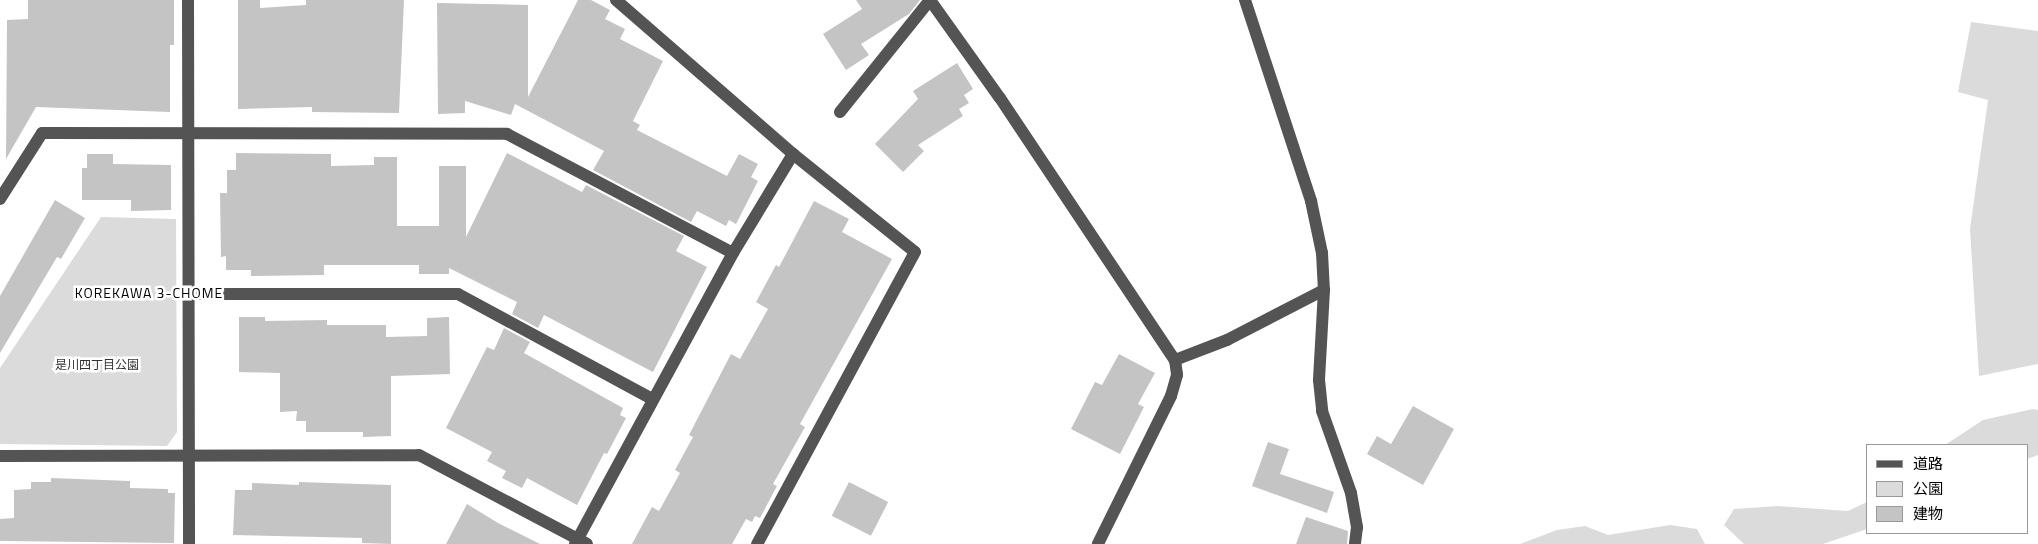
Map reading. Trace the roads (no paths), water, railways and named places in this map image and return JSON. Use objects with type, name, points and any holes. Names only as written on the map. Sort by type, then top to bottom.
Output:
[{"type":"street","points":[[188,0],[190,134],[189,544]]},
{"type":"street","points":[[616,0],[793,154],[915,252],[757,544]]},
{"type":"street","points":[[840,112],[930,0],[1000,98],[1175,360],[1177,375],[1172,396],[1098,544]]},
{"type":"street","points":[[1245,0],[1311,201],[1322,253],[1324,290],[1319,380],[1322,411],[1351,493],[1357,528],[1355,544]]},
{"type":"street","points":[[0,199],[42,133],[507,134],[733,253]]},
{"type":"street","points":[[0,456],[188,458],[419,455],[580,542],[652,399],[733,253],[793,154]]},
{"type":"street","points":[[1175,360],[1227,340],[1324,290]]},
{"type":"street","points":[[189,294],[458,294],[652,399]]},
{"type":"district","name":"KOREKAWA 3-CHOME","points":[[149,293]]},
{"type":"park label","name":"是川四丁目公園","points":[[97,365]]}]
